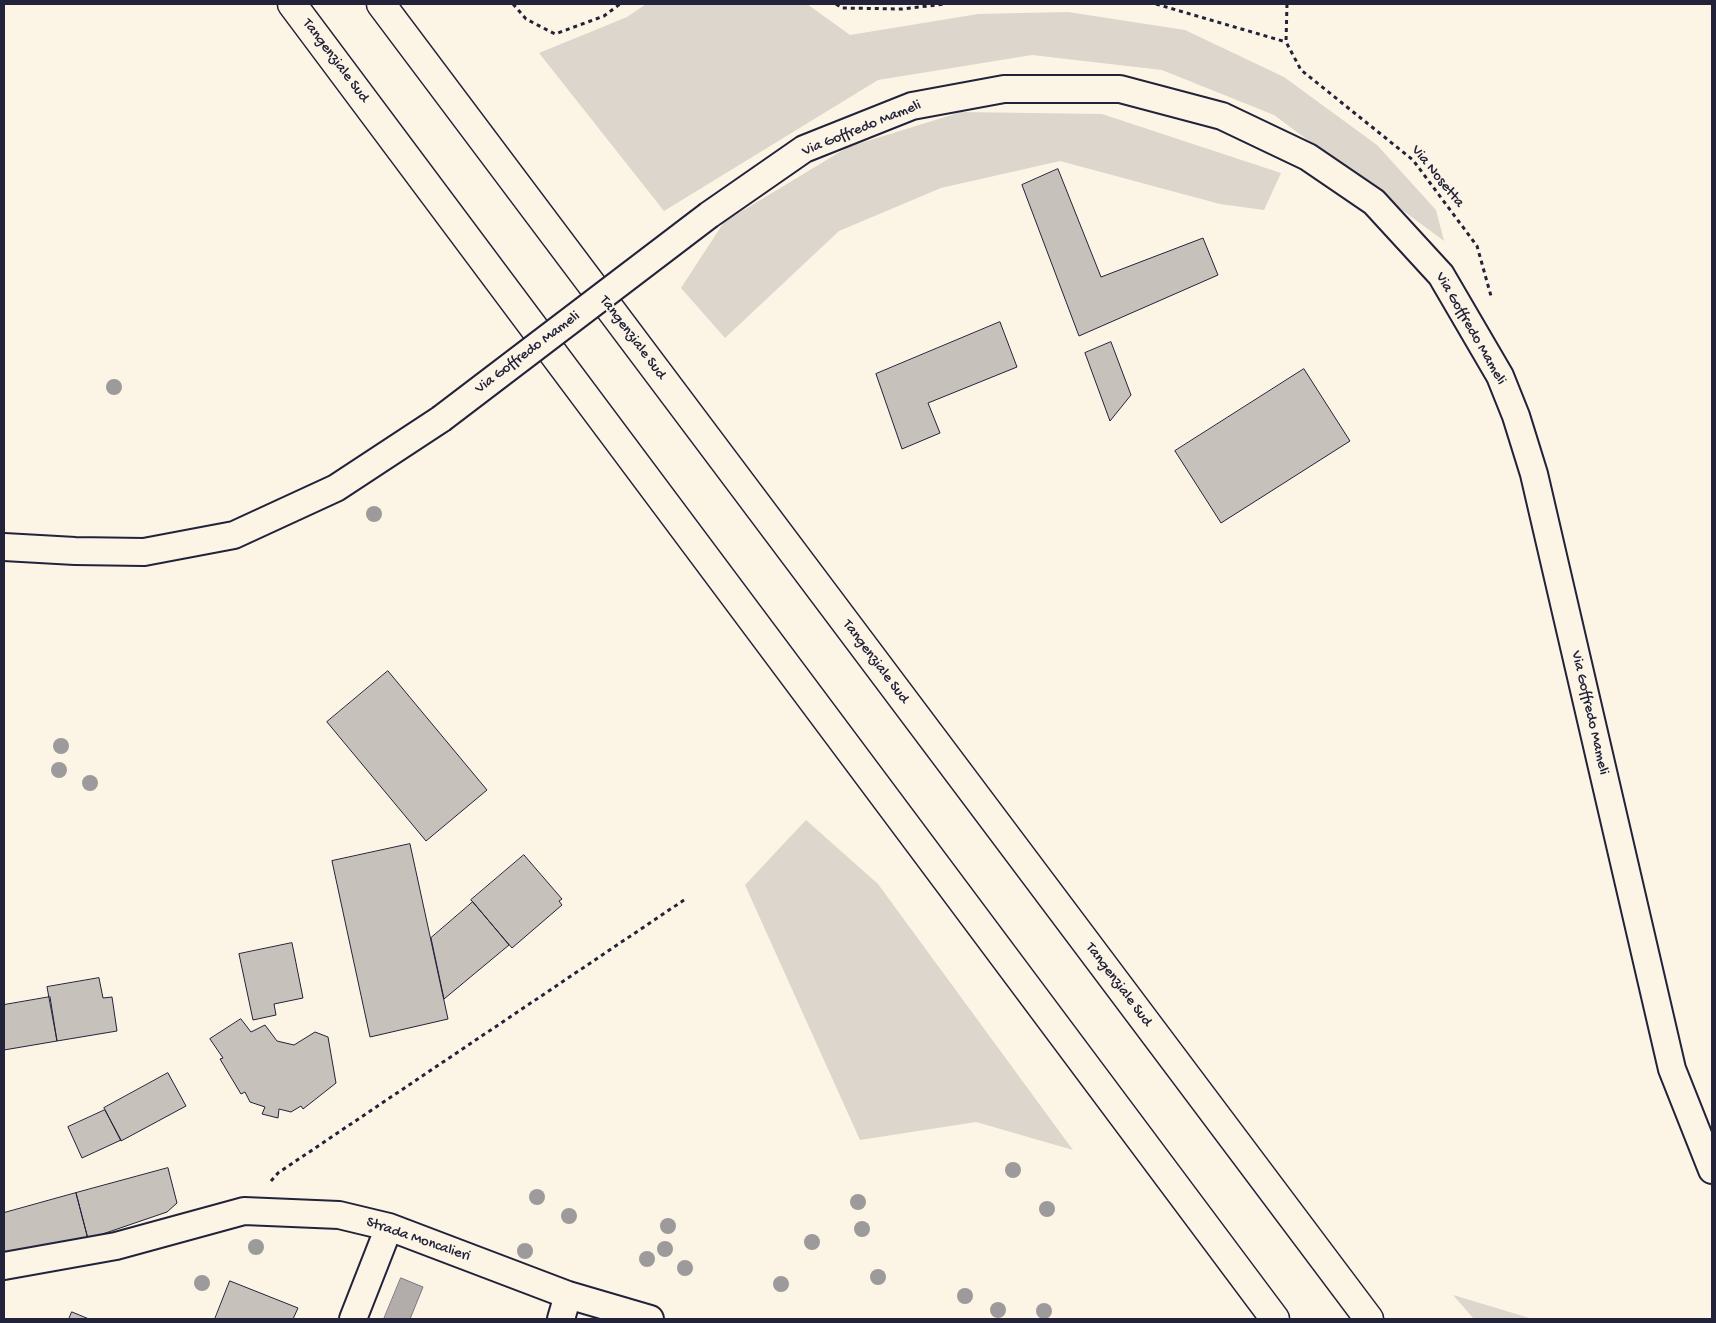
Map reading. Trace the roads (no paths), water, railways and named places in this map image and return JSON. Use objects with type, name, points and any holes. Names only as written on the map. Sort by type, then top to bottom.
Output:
[{"type":"highway","name":"Tangenziale Sud","points":[[292,4],[1276,1319]]},
{"type":"highway","name":"Tangenziale Sud","points":[[381,4],[1369,1319]]},
{"type":"street","name":"Via Goffredo Mameli","points":[[4,546],[75,552],[144,552],[234,535],[336,488],[441,419],[709,215],[804,150],[912,106],[1004,89],[1120,89],[1222,116],[1308,157],[1374,202],[1441,275],[1500,376],[1516,416],[1534,474],[1672,1069],[1712,1170]]},
{"type":"street","name":"Strada Moncalieri","points":[[4,1266],[116,1246],[244,1211],[339,1215],[389,1227],[565,1307],[650,1319]]},
{"type":"street","points":[[353,1319],[389,1227]]}]
